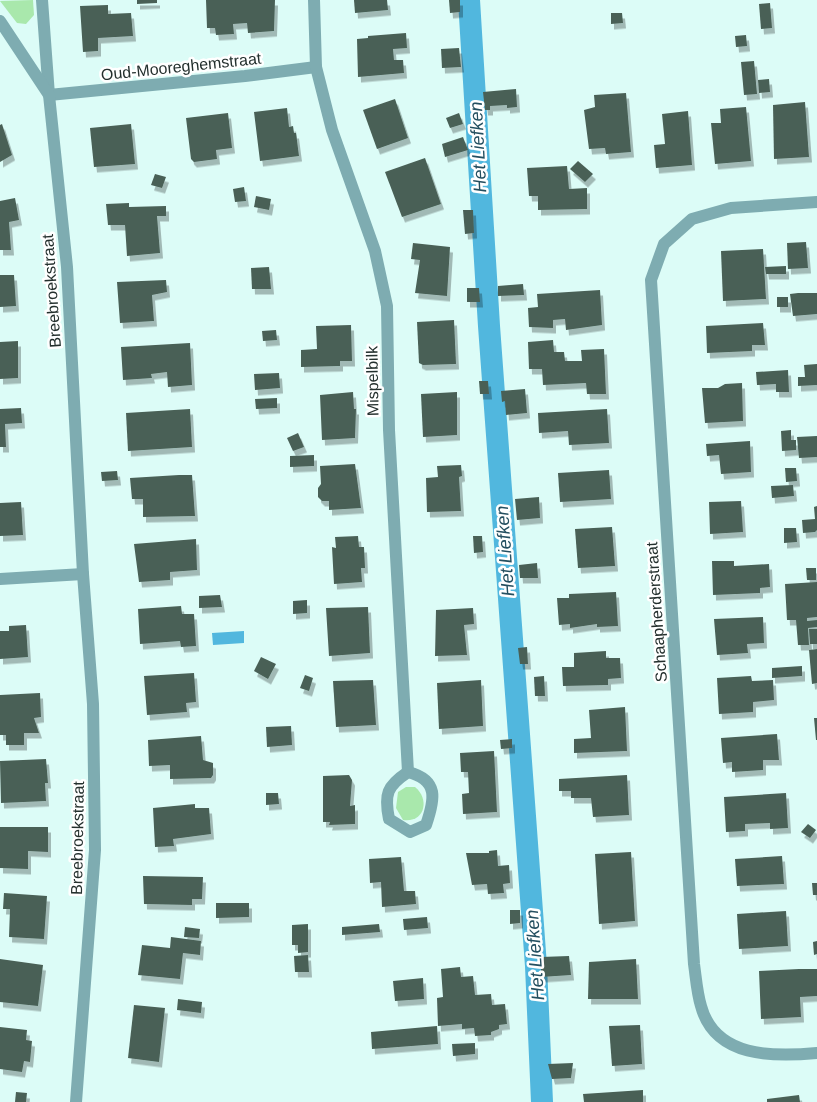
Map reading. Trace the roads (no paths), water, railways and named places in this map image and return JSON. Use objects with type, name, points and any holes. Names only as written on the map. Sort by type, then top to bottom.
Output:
[{"type":"street","points":[[42,0],[49,95]]},
{"type":"street","name":"Mispelbilk","points":[[314,0],[316,67],[332,130],[375,251],[386,306],[389,430],[408,772]]},
{"type":"street","name":"Breebroekstraat","points":[[0,21],[49,95],[67,267],[83,574],[93,704],[96,850],[76,1102]]},
{"type":"street","name":"Oud-Mooreghemstraat","points":[[49,95],[245,76],[316,67]]},
{"type":"street","name":"Schaapherderstraat","points":[[817,202],[731,208],[692,219],[664,244],[651,280],[694,964],[701,1007],[714,1031],[741,1051],[787,1056],[817,1053]]},
{"type":"street","points":[[0,579],[83,574]]},
{"type":"street","points":[[408,772],[421,775],[431,786],[433,802],[426,825],[410,832],[389,818],[386,800],[393,782],[408,772]]},
{"type":"water","points":[[244,631],[244,643],[213,645],[212,633]]},
{"type":"waterway","name":"Het Liefken","points":[[469,0],[489,326],[536,966],[542,1102]]}]
